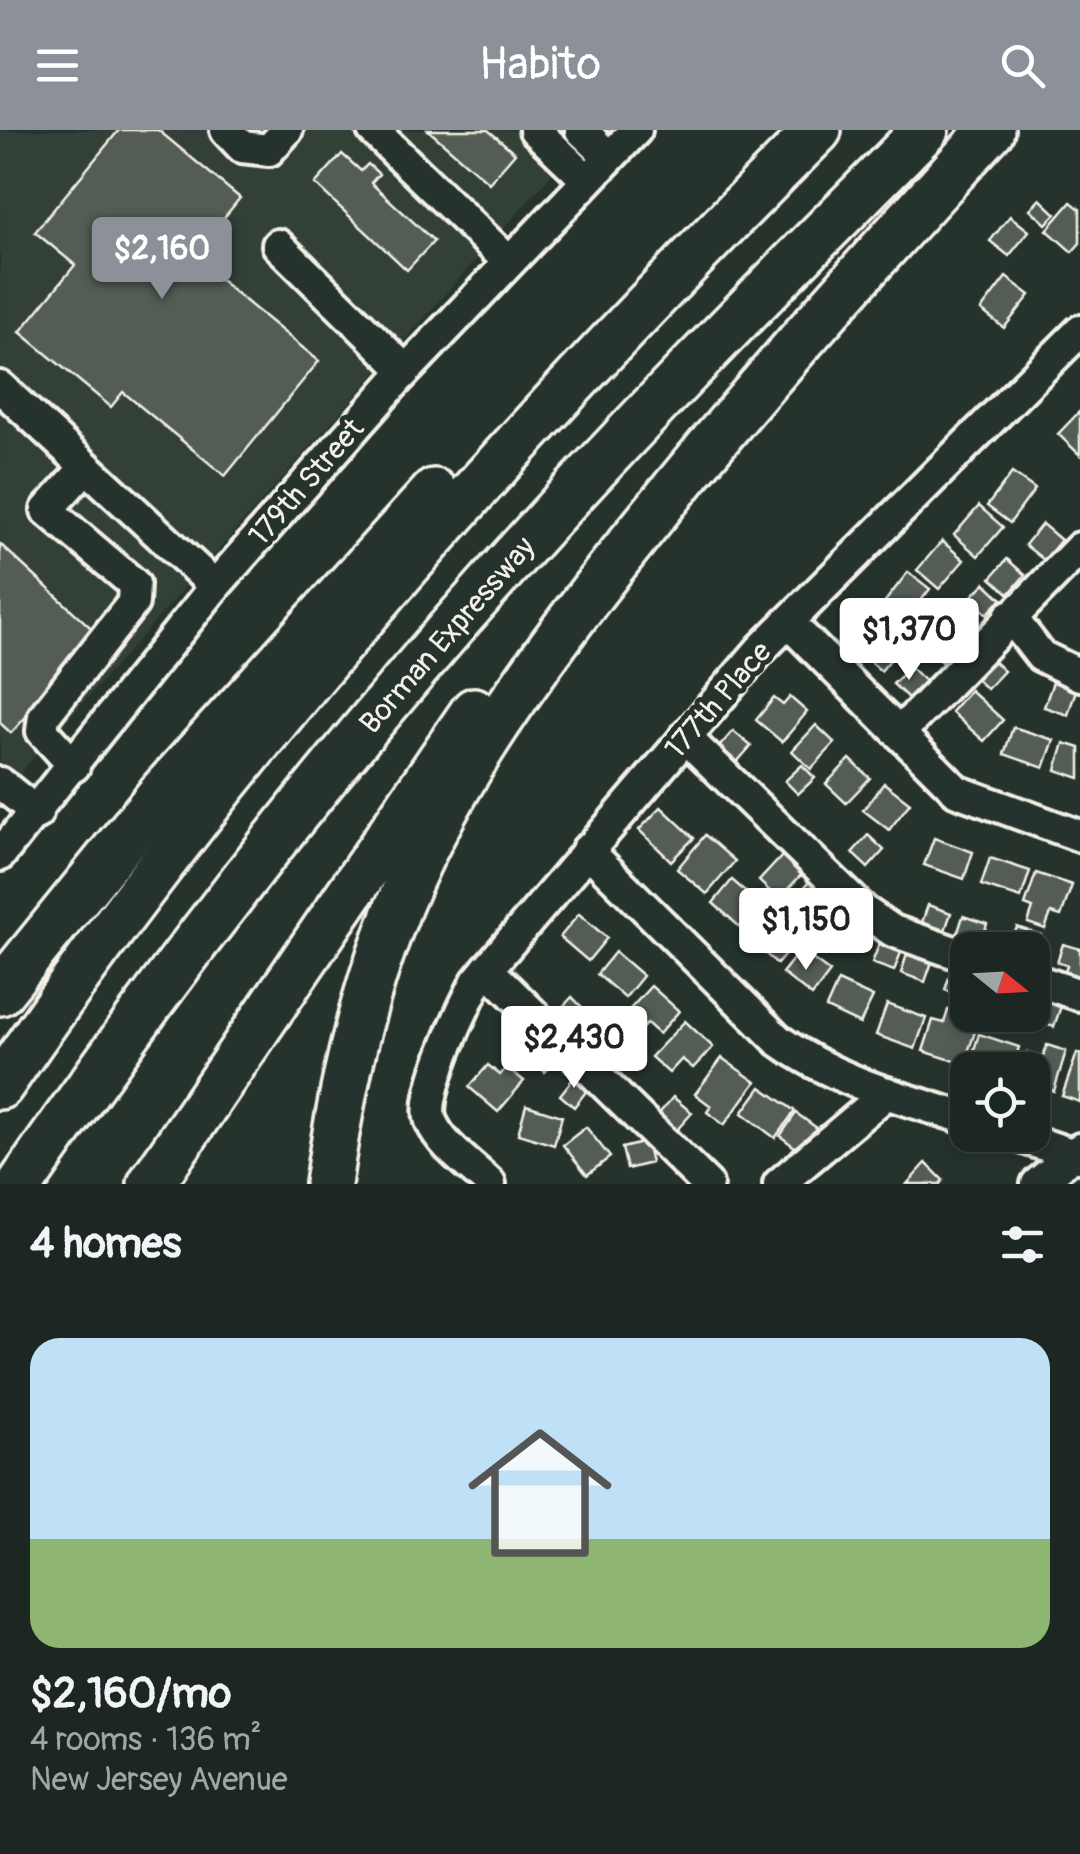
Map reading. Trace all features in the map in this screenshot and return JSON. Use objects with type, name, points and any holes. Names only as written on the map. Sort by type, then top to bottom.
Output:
[{"type":"highway","points":[[0,1086],[164,861],[290,704],[567,391],[818,130]]},
{"type":"highway","name":"Borman Expressway","points":[[20,1184],[183,956],[384,706],[622,440],[926,130]]},
{"type":"highway","points":[[151,1184],[237,1064],[407,802],[485,695],[572,589],[991,130]]},
{"type":"highway","points":[[0,992],[164,790],[434,492],[567,391]]},
{"type":"highway","points":[[328,1184],[336,1123],[389,928],[428,841],[528,674],[711,440]]},
{"type":"street","points":[[226,130],[242,148],[268,150],[286,130]]},
{"type":"street","points":[[373,130],[509,262]]},
{"type":"street","points":[[535,130],[587,180]]},
{"type":"street","points":[[581,130],[609,157]]},
{"type":"street","name":"179th Street","points":[[0,855],[215,586],[405,370],[636,130]]},
{"type":"street","points":[[278,246],[405,370]]},
{"type":"street","name":"177th Place","points":[[490,1184],[448,1144],[429,1118],[430,1102],[455,1026],[487,969],[788,622],[1080,331]]},
{"type":"street","points":[[0,388],[215,586]]},
{"type":"street","points":[[74,766],[42,731],[44,716],[133,603],[134,584],[46,510],[86,467]]},
{"type":"street","points":[[898,733],[1080,548]]},
{"type":"street","points":[[1010,616],[1041,656],[1080,676]]},
{"type":"street","points":[[788,622],[958,791],[1080,836]]},
{"type":"street","points":[[685,737],[856,905],[893,931],[950,951]]},
{"type":"street","points":[[0,783],[36,813]]},
{"type":"street","points":[[587,850],[778,1040],[827,1071],[950,1113]]},
{"type":"street","points":[[487,969],[707,1184]]},
{"type":"street","points":[[1050,985],[1080,995]]},
{"type":"street","points":[[778,1184],[887,1093]]},
{"type":"street","points":[[1050,1145],[1078,1153]]},
{"type":"street","points":[[1037,1184],[1078,1153]]},
{"type":"shaded area","points":[[0,130],[591,130],[0,796]]},
{"type":"building","points":[[119,130],[158,130],[240,198],[192,257],[319,361],[225,476],[123,392],[111,407],[20,332],[75,265],[35,232]]},
{"type":"building","points":[[428,130],[488,130],[515,153],[489,183]]},
{"type":"building","points":[[342,154],[361,171],[368,164],[379,174],[371,183],[434,241],[407,270],[315,184]]},
{"type":"building","points":[[1040,199],[1056,214],[1046,224],[1030,209]]},
{"type":"building","points":[[1071,202],[1080,209],[1080,243],[1072,252],[1047,230]]},
{"type":"building","points":[[1010,216],[1029,231],[1009,256],[990,241]]},
{"type":"building","points":[[1006,277],[1030,295],[1004,328],[981,310]]},
{"type":"building","points":[[1080,411],[1080,455],[1058,434]]},
{"type":"building","points":[[1012,473],[1035,489],[1010,523],[987,506]]},
{"type":"building","points":[[979,506],[1003,527],[978,556],[954,535]]},
{"type":"building","points":[[1042,524],[1061,540],[1044,560],[1025,545]]},
{"type":"building","points":[[942,541],[964,560],[939,589],[917,570]]},
{"type":"building","points":[[0,544],[100,636],[11,733],[0,723]]},
{"type":"building","points":[[1007,559],[1025,575],[1009,594],[991,578]]},
{"type":"building","points":[[908,572],[930,589],[902,625],[880,608]]},
{"type":"building","points":[[985,583],[1002,599],[987,614],[970,598]]},
{"type":"building","points":[[873,607],[895,627],[881,644],[894,655],[881,671],[845,640]]},
{"type":"building","points":[[939,630],[955,646],[941,661],[924,644]]},
{"type":"building","points":[[988,656],[1004,671],[987,689],[971,675]]},
{"type":"building","points":[[910,667],[925,681],[908,698],[893,684]]},
{"type":"building","points":[[1053,682],[1076,690],[1068,715],[1044,707]]},
{"type":"building","points":[[970,690],[1003,720],[984,741],[951,712]]},
{"type":"building","points":[[790,697],[807,712],[782,742],[756,720],[774,698],[783,705]]},
{"type":"building","points":[[816,725],[835,743],[811,769],[792,751]]},
{"type":"building","points":[[1013,727],[1054,740],[1044,768],[1004,754]]},
{"type":"building","points":[[733,731],[751,746],[737,762],[719,747]]},
{"type":"building","points":[[1064,743],[1080,748],[1080,778],[1056,770]]},
{"type":"building","points":[[850,759],[870,778],[846,803],[826,784]]},
{"type":"building","points":[[802,765],[815,778],[798,794],[785,781]]},
{"type":"building","points":[[884,783],[910,803],[889,830],[863,810]]},
{"type":"building","points":[[661,807],[694,838],[671,861],[639,830]]},
{"type":"building","points":[[705,835],[735,861],[707,894],[677,869]]},
{"type":"building","points":[[868,835],[884,850],[868,868],[852,853]]},
{"type":"building","points":[[934,838],[973,852],[964,879],[924,865]]},
{"type":"building","points":[[783,855],[803,873],[778,899],[759,881]]},
{"type":"building","points":[[990,858],[1030,871],[1021,898],[981,885]]},
{"type":"building","points":[[1036,873],[1072,885],[1061,916],[1051,913],[1045,929],[1028,923],[1033,908],[1025,905]]},
{"type":"building","points":[[811,879],[837,901],[822,919],[796,898]]},
{"type":"building","points":[[732,880],[761,905],[741,928],[713,903]]},
{"type":"building","points":[[928,905],[951,913],[943,936],[920,928]]},
{"type":"building","points":[[579,914],[607,938],[588,961],[560,937]]},
{"type":"building","points":[[767,914],[782,927],[792,916],[807,929],[777,964],[747,937]]},
{"type":"building","points":[[963,916],[987,924],[984,932],[958,932]]},
{"type":"building","points":[[847,918],[868,933],[854,953],[832,938]]},
{"type":"building","points":[[881,939],[903,947],[894,971],[872,963]]},
{"type":"building","points":[[1063,944],[1080,949],[1080,977],[1065,972],[1067,965],[1057,962]]},
{"type":"building","points":[[800,950],[830,972],[812,996],[782,973]]},
{"type":"building","points":[[908,951],[933,959],[925,982],[901,973]]},
{"type":"building","points":[[615,952],[643,976],[625,998],[597,974]]},
{"type":"building","points":[[838,981],[873,997],[860,1024],[826,1008]]},
{"type":"building","points":[[651,986],[679,1011],[659,1034],[647,1023],[639,1032],[623,1017]]},
{"type":"building","points":[[572,997],[587,1012],[571,1029],[556,1014]]},
{"type":"building","points":[[1050,1003],[1061,1006],[1054,1027],[1050,1026]]},
{"type":"building","points":[[887,1004],[926,1018],[915,1049],[876,1035]]},
{"type":"building","points":[[948,1010],[950,1032],[975,1032],[968,1052],[950,1052],[950,1060],[923,1051],[933,1020],[944,1023]]},
{"type":"building","points":[[685,1021],[713,1047],[693,1068],[682,1059],[669,1073],[651,1057]]},
{"type":"building","points":[[541,1034],[562,1054],[545,1072],[524,1051]]},
{"type":"building","points":[[979,1034],[1019,1047],[1017,1052],[973,1052]]},
{"type":"building","points":[[1047,1045],[1066,1051],[1054,1091],[1050,1090],[1050,1052],[1045,1052]]},
{"type":"building","points":[[1077,1053],[1080,1054],[1080,1102],[1062,1096]]},
{"type":"building","points":[[722,1058],[756,1082],[724,1125],[707,1112],[711,1106],[695,1094]]},
{"type":"building","points":[[488,1065],[500,1075],[507,1067],[524,1081],[498,1112],[469,1087]]},
{"type":"building","points":[[575,1076],[589,1088],[574,1107],[560,1095]]},
{"type":"building","points":[[761,1087],[795,1111],[775,1138],[742,1113]]},
{"type":"building","points":[[673,1097],[692,1113],[675,1132],[657,1116]]},
{"type":"building","points":[[526,1105],[562,1116],[554,1145],[518,1134]]},
{"type":"building","points":[[796,1113],[821,1131],[804,1154],[780,1136]]},
{"type":"building","points":[[586,1127],[610,1157],[587,1175],[563,1145]]},
{"type":"building","points":[[646,1142],[651,1163],[627,1169],[622,1148]]},
{"type":"building","points":[[926,1163],[943,1180],[940,1184],[907,1184]]}]
